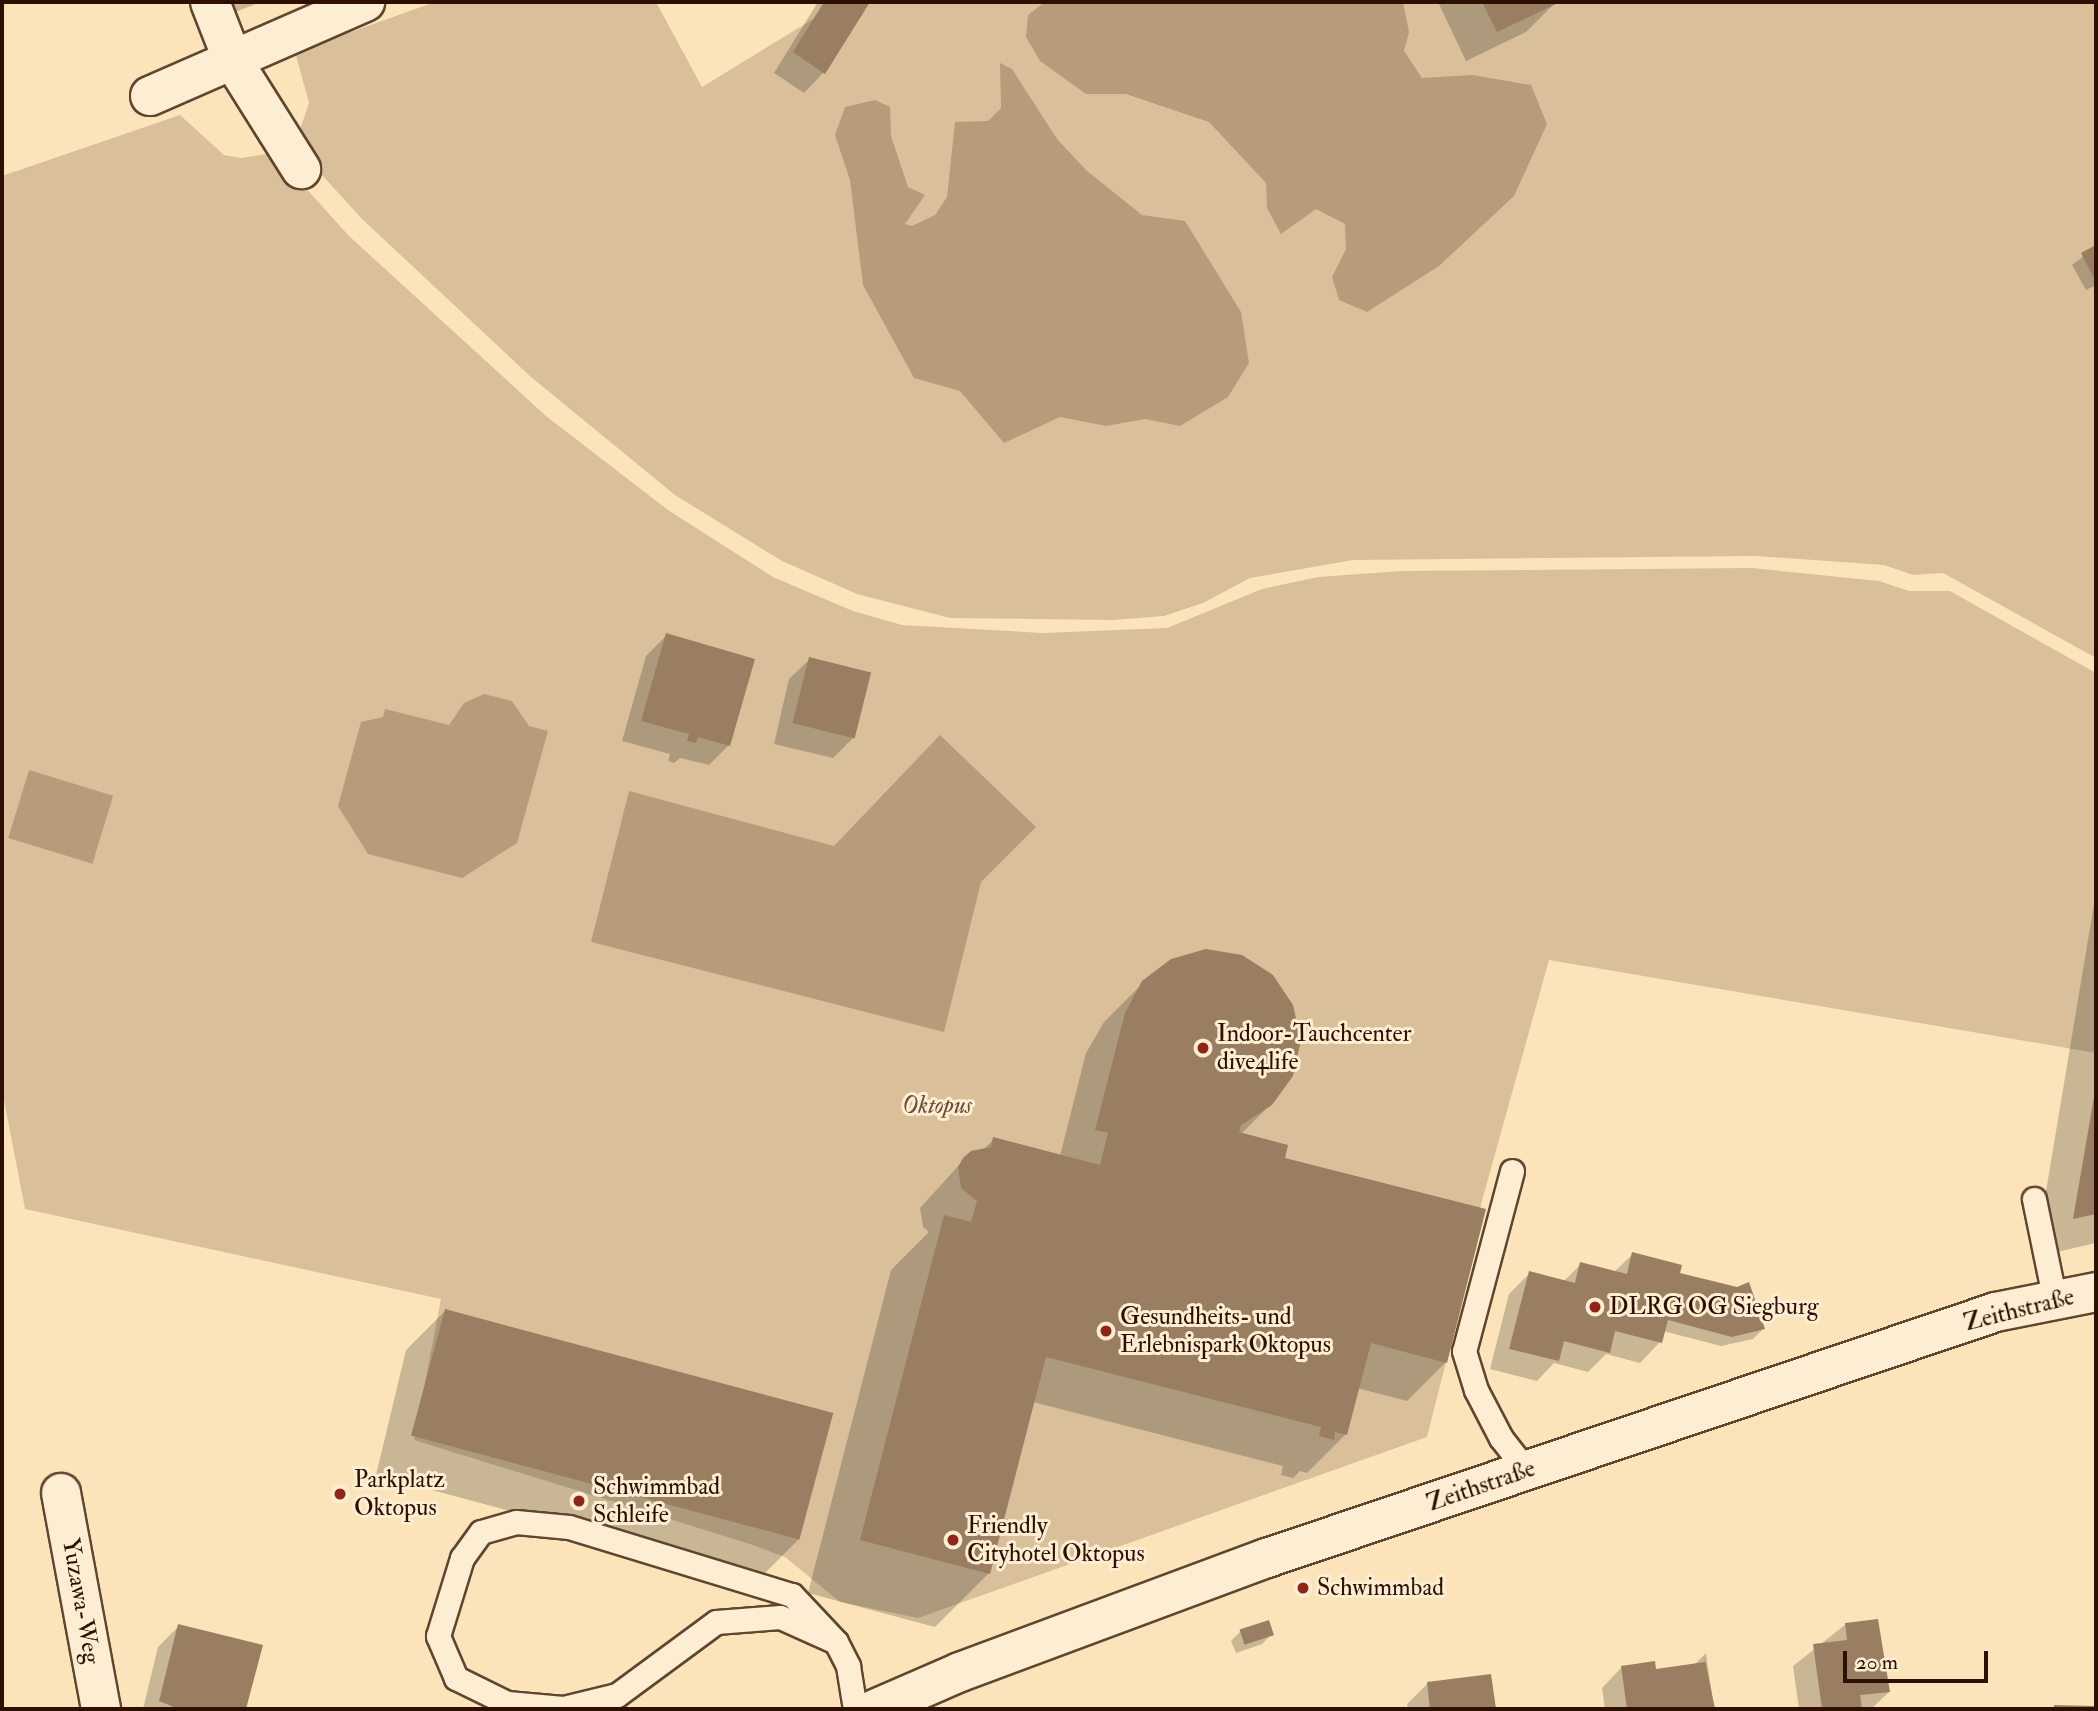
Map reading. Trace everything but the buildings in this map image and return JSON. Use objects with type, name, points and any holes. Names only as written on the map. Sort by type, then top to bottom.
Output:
[{"type":"street","points":[[210,2],[233,61],[301,169]]},
{"type":"street","points":[[150,96],[365,2]]},
{"type":"street","name":"Zeithstraße","points":[[875,1709],[960,1672],[1267,1558],[1996,1312],[2096,1292]]},
{"type":"street","name":"Yuzawa-Weg","points":[[61,1493],[101,1709]]},
{"type":"lane","points":[[1512,1171],[1464,1351],[1476,1390],[1501,1438],[1526,1471]]},
{"type":"lane","points":[[2034,1199],[2054,1301]]},
{"type":"lane","points":[[836,1642],[780,1617],[716,1622],[617,1695],[563,1708],[508,1703],[456,1678],[438,1636],[462,1558],[481,1532],[516,1522],[569,1527],[792,1595],[836,1642],[848,1666],[855,1709]]},
{"type":"green space","points":[[435,2],[656,2],[702,87],[841,2],[2096,2],[2096,658],[1943,573],[1913,575],[1884,565],[1755,556],[1353,560],[1250,578],[1203,603],[1164,616],[1113,620],[950,618],[857,594],[782,561],[675,495],[531,377],[362,219],[321,174],[297,138],[309,103],[295,52]]},
{"type":"green space","name":"Oktopus","points":[[180,115],[224,155],[241,158],[274,153],[349,236],[546,416],[668,510],[773,577],[853,611],[902,625],[1043,633],[1167,628],[1262,589],[1318,577],[1402,571],[1752,568],[1879,581],[1909,591],[1950,591],[2096,673],[2096,1053],[1549,960],[1480,1208],[1485,1209],[1427,1437],[918,1618],[840,1602],[785,1557],[750,1544],[414,1440],[441,1299],[25,1209],[2,1090],[2,176]]},
{"type":"shaded area","points":[[1045,2],[1403,2],[1409,32],[1404,51],[1422,78],[1473,75],[1531,85],[1547,124],[1514,196],[1439,266],[1367,312],[1339,300],[1332,277],[1346,249],[1345,224],[1316,209],[1281,234],[1267,208],[1266,183],[1209,122],[1126,94],[1086,94],[1040,61],[1026,37],[1028,15]]},
{"type":"shaded area","points":[[1000,63],[1012,69],[1057,139],[1087,171],[1142,215],[1185,221],[1241,312],[1249,363],[1228,397],[1180,426],[1145,419],[1106,426],[1060,417],[1004,443],[960,391],[914,378],[863,285],[850,180],[835,135],[845,107],[875,100],[890,107],[891,136],[908,187],[925,195],[905,224],[912,226],[935,215],[947,197],[955,122],[988,121],[1001,108]]},
{"type":"shaded area","points":[[484,694],[512,701],[529,726],[548,731],[517,843],[462,878],[368,854],[338,806],[361,722],[383,717],[385,709],[449,725],[464,703]]},
{"type":"shaded area","points":[[940,735],[1036,827],[981,882],[944,1032],[591,942],[629,791],[834,846]]},
{"type":"shaded area","points":[[29,770],[113,796],[92,864],[8,838]]},
{"type":"place","name":"Indoor-Tauchcenter dive4life","points":[[1203,1048]]},
{"type":"place","name":"DLRG OG Siegburg","points":[[1595,1307]]},
{"type":"place","name":"Gesundheits- und Erlebnispark Oktopus","points":[[1106,1331]]},
{"type":"place","name":"Parkplatz Oktopus","points":[[340,1494]]},
{"type":"place","name":"Schwimmbad Schleife","points":[[579,1501]]},
{"type":"place","name":"Friendly Cityhotel Oktopus","points":[[953,1540]]},
{"type":"place","name":"Schwimmbad","points":[[1303,1588]]}]
